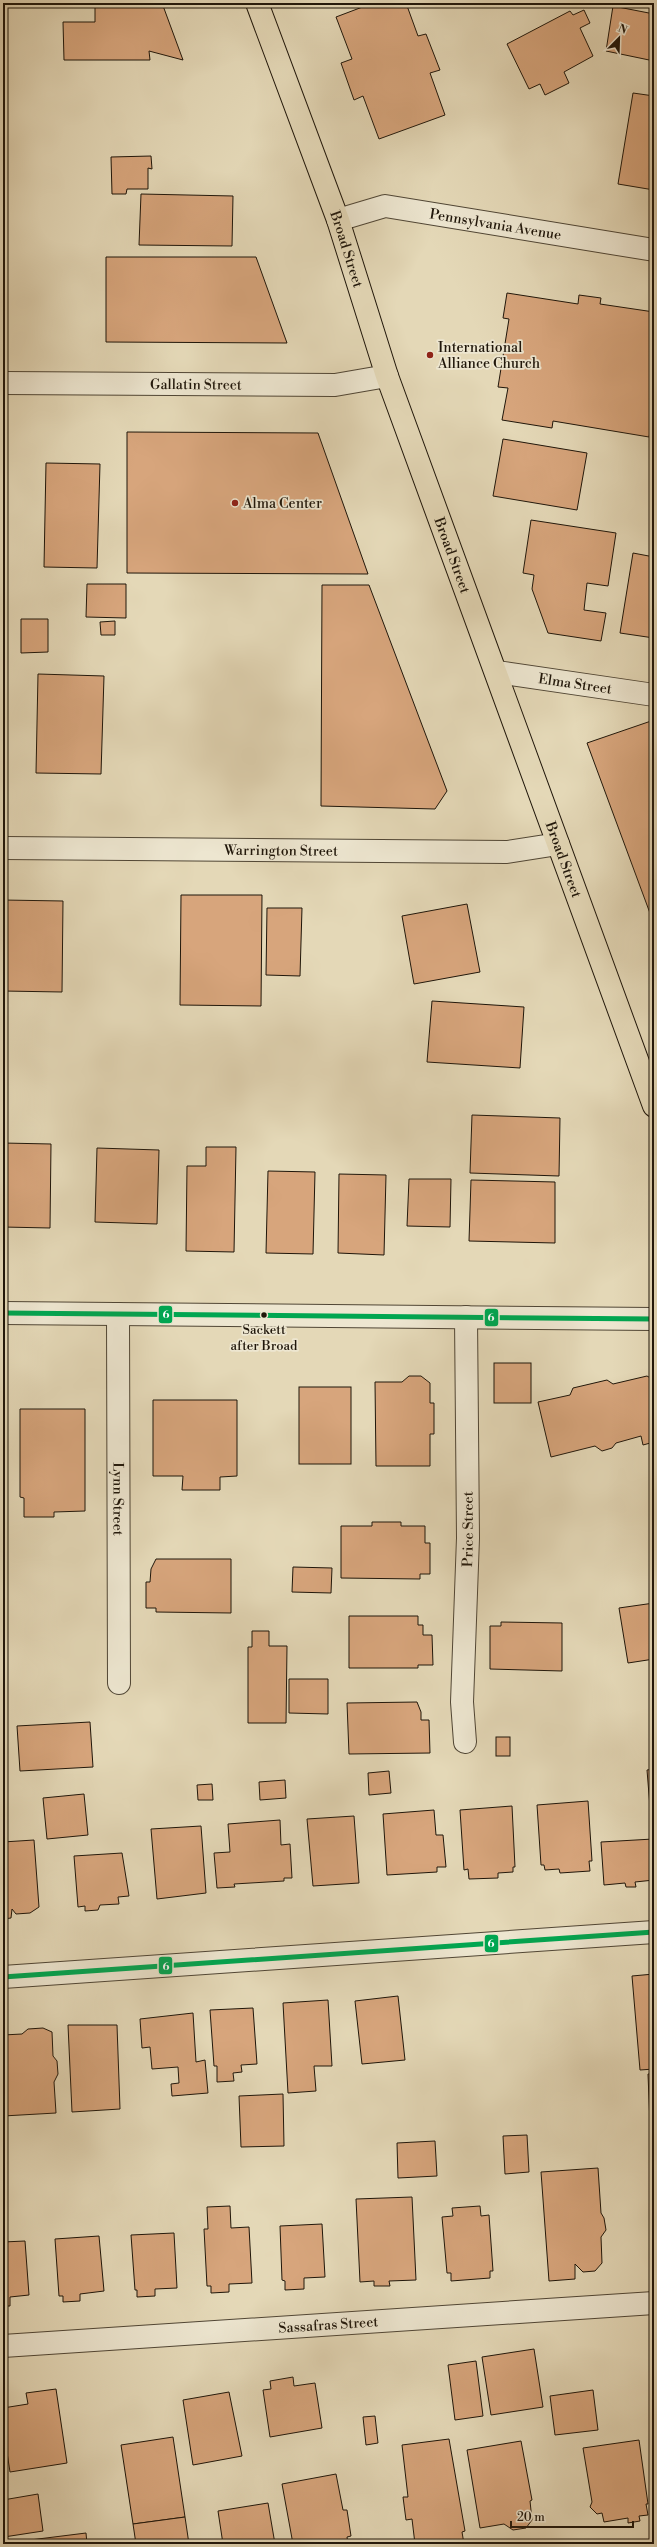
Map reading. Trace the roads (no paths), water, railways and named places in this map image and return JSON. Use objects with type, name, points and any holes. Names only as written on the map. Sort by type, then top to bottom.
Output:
[{"type":"main road","name":"Broad Street","points":[[257,3],[338,220],[387,376],[497,672],[654,1106]]},
{"type":"street","name":"Pennsylvania Avenue","points":[[338,220],[386,206],[654,250]]},
{"type":"street","name":"Gallatin Street","points":[[3,383],[335,385],[387,376]]},
{"type":"street","name":"Elma Street","points":[[497,672],[654,695]]},
{"type":"street","name":"Warrington Street","points":[[3,848],[507,852],[558,844]]},
{"type":"street","points":[[3,1313],[654,1319]]},
{"type":"street","name":"Lynn Street","points":[[118,1314],[119,1683]]},
{"type":"street","name":"Price Street","points":[[465,1742],[462,1702],[468,1538],[466,1317]]},
{"type":"street","points":[[3,1977],[654,1932]]},
{"type":"street","name":"Sassafras Street","points":[[3,2346],[654,2303]]},
{"type":"place","name":"International Alliance Church","points":[[430,355]]},
{"type":"place","name":"Alma Center","points":[[235,503]]},
{"type":"place","name":"Sackett after Broad","points":[[264,1315]]}]
